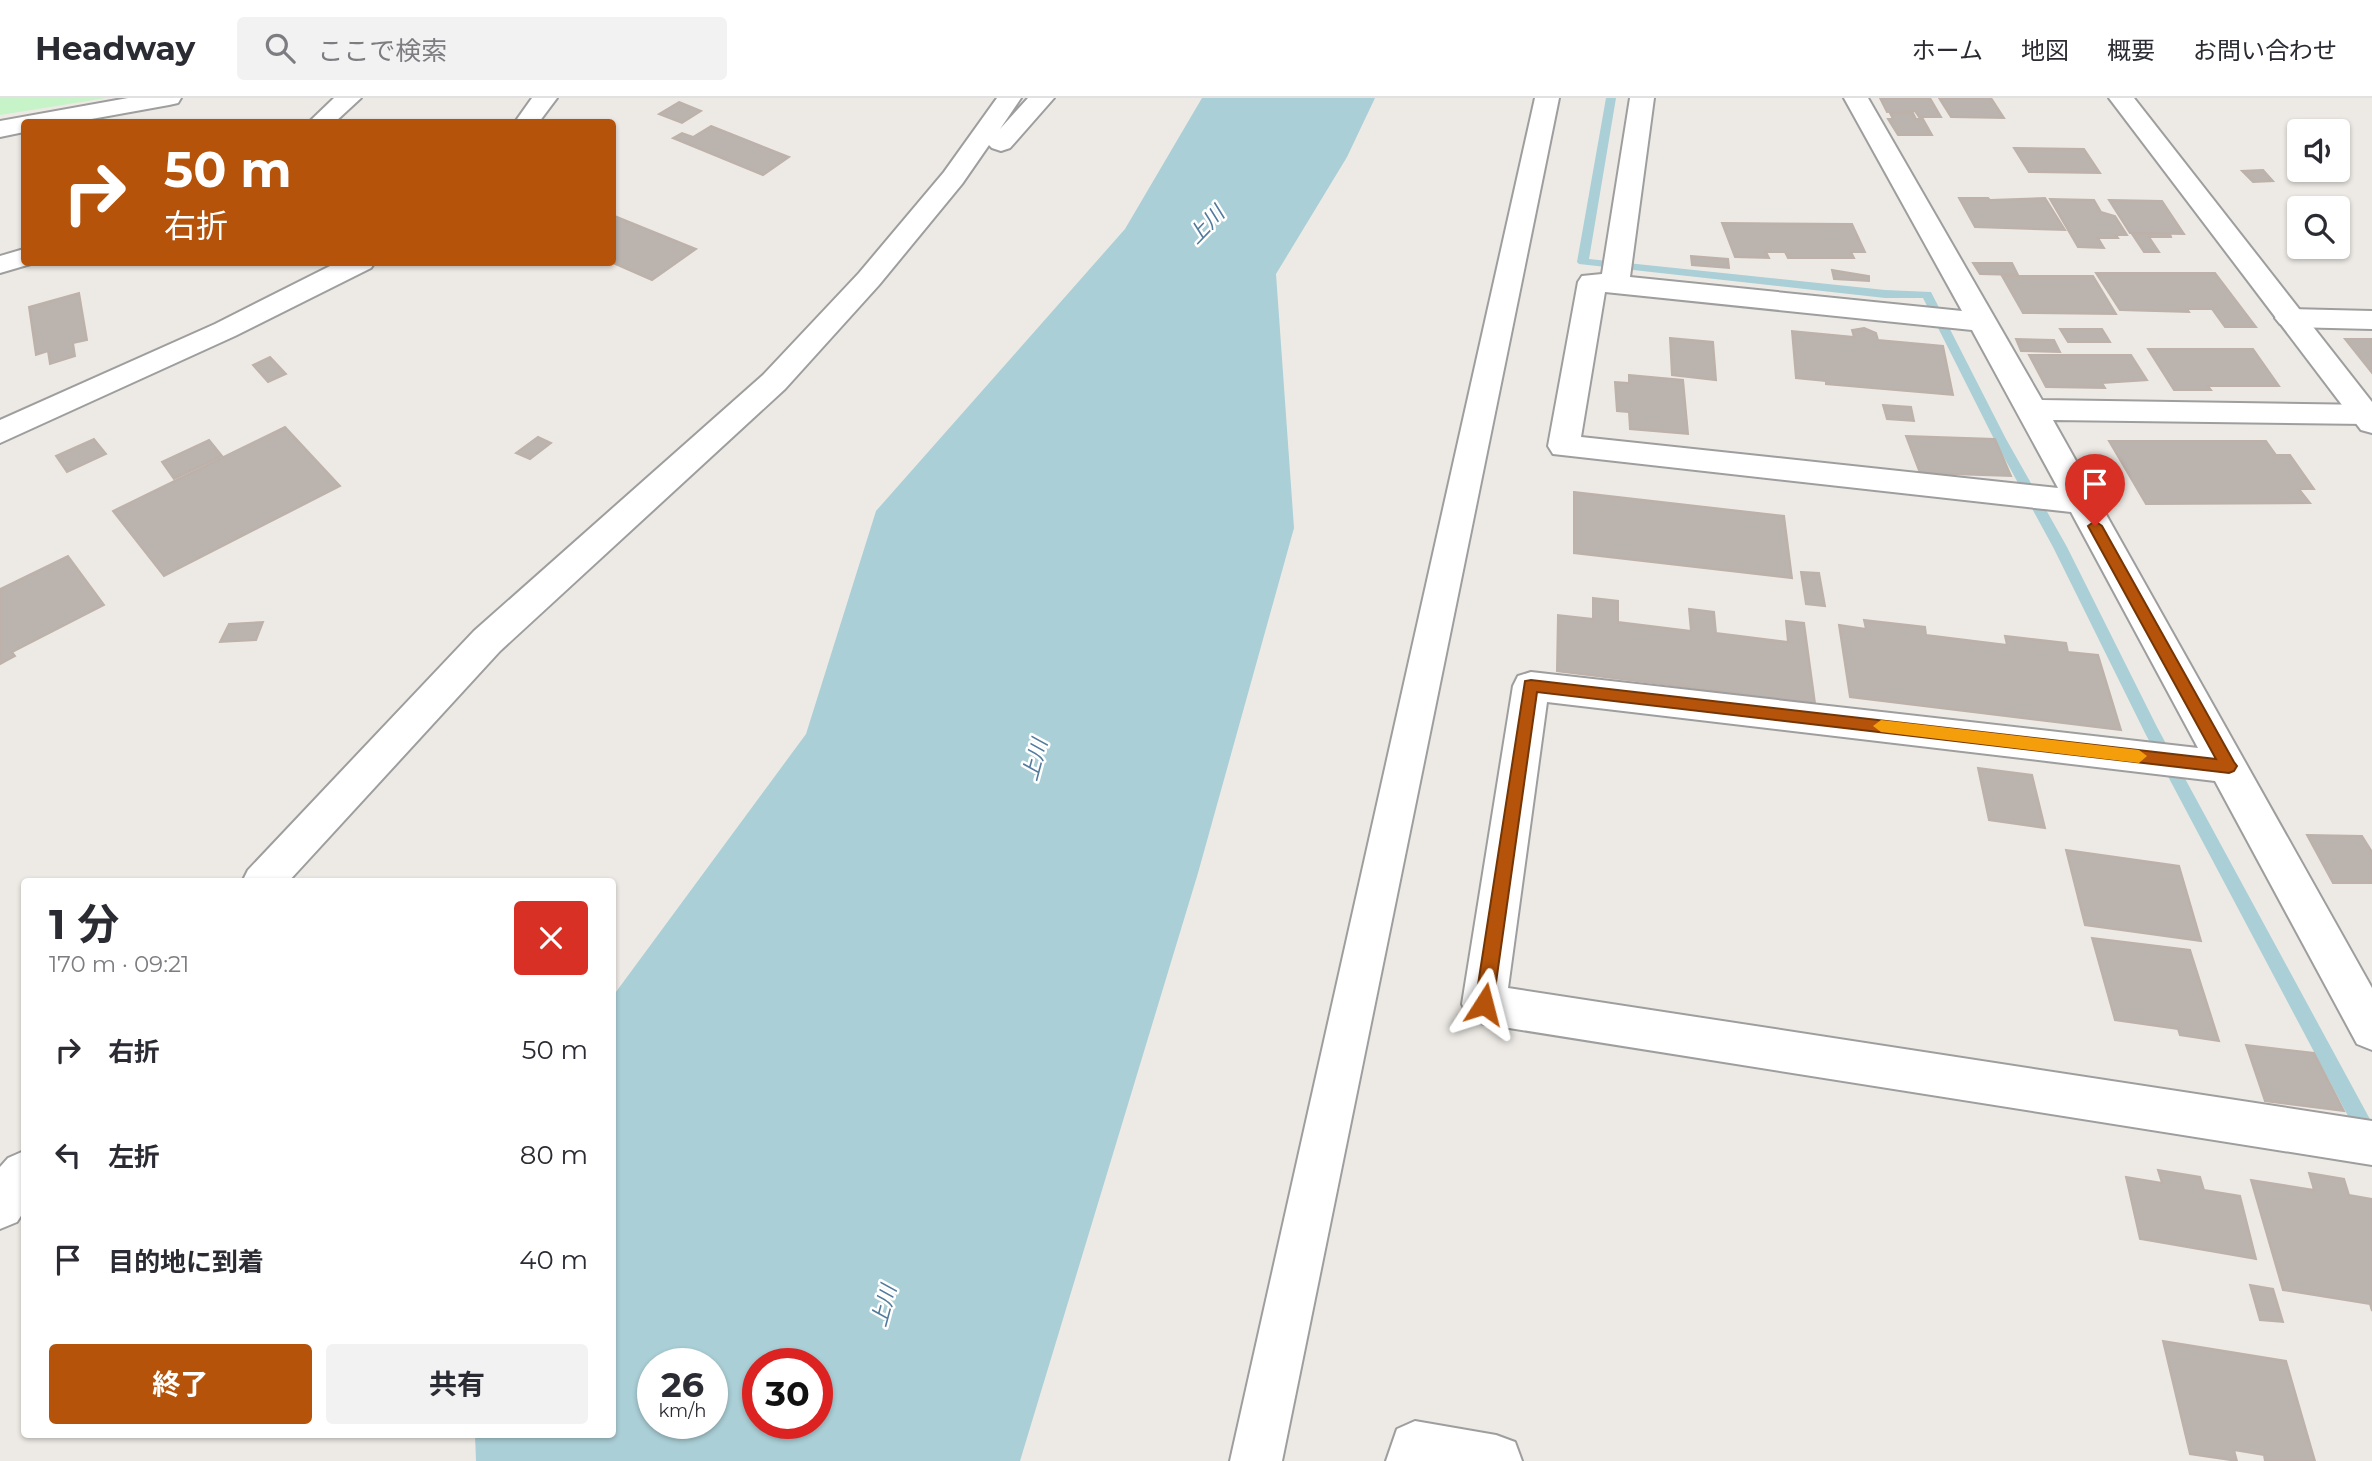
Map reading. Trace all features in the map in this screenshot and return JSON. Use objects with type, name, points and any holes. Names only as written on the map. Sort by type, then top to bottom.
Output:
[{"type":"street","points":[[53,119],[169,98]]},
{"type":"street","points":[[324,119],[349,98]]},
{"type":"street","points":[[529,119],[545,98]]},
{"type":"street","points":[[266,878],[487,641],[774,382],[869,279],[953,178],[1009,98]]},
{"type":"street","points":[[869,279],[903,256],[1042,98]]},
{"type":"street","points":[[1256,1461],[1377,880],[1547,98]]},
{"type":"street","points":[[1615,284],[1642,98]]},
{"type":"street","points":[[1856,98],[2032,410],[2372,1030]]},
{"type":"street","points":[[2121,98],[2369,419]]},
{"type":"street","points":[[0,129],[21,126]]},
{"type":"street","points":[[0,265],[21,258]]},
{"type":"street","points":[[0,432],[225,330],[353,266]]},
{"type":"street","points":[[1982,322],[1592,282],[1564,446],[2081,502]]},
{"type":"street","points":[[2290,318],[2372,320]]},
{"type":"street","points":[[2032,410],[2369,419]]},
{"type":"street","points":[[2229,766],[1531,685],[1484,1004],[2372,1143]]},
{"type":"street","points":[[0,1205],[21,1178]]},
{"type":"street","points":[[1412,1461],[1415,1447],[1496,1461]]},
{"type":"green space","points":[[0,98],[106,98],[0,115]]},
{"type":"water","name":"上川","points":[[1202,98],[1375,98],[1347,157],[1276,274],[1294,528],[1198,873],[1020,1461],[476,1461],[475,1438],[616,1438],[616,992],[806,734],[876,511],[1125,229]]},
{"type":"building","points":[[1880,98],[1930,98],[1941,117],[1919,117],[1915,111],[1887,112]]},
{"type":"building","points":[[1939,98],[1991,98],[2004,118],[1951,117]]},
{"type":"building","points":[[679,102],[701,111],[682,123],[659,114]]},
{"type":"building","points":[[1890,113],[1913,113],[1916,119],[1923,119],[1932,135],[1898,135],[1888,119],[1893,119]]},
{"type":"building","points":[[711,126],[789,157],[763,175],[673,138],[682,133],[693,137]]},
{"type":"building","points":[[2014,148],[2084,149],[2100,173],[2029,172]]},
{"type":"building","points":[[2263,170],[2273,181],[2253,182],[2242,171]]},
{"type":"building","points":[[1959,198],[2045,198],[2065,230],[1975,227]]},
{"type":"building","points":[[2050,199],[2094,200],[2101,212],[2115,216],[2127,235],[2098,238],[2104,248],[2078,247]]},
{"type":"building","points":[[2109,200],[2162,201],[2184,234],[2130,233]]},
{"type":"building","points":[[616,217],[696,249],[652,280],[616,264]]},
{"type":"building","points":[[1722,223],[1852,224],[1865,252],[1851,252],[1854,258],[1788,258],[1785,252],[1766,252],[1769,258],[1735,257]]},
{"type":"building","points":[[2132,234],[2170,234],[2171,237],[2149,237],[2159,252],[2144,252]]},
{"type":"building","points":[[1691,256],[1728,259],[1729,268],[1692,265]]},
{"type":"building","points":[[1973,263],[2012,263],[2018,275],[1980,274]]},
{"type":"building","points":[[1832,270],[1869,276],[1869,281],[1834,279]]},
{"type":"building","points":[[2096,273],[2215,273],[2256,327],[2225,327],[2212,309],[2187,309],[2189,312],[2120,310]]},
{"type":"building","points":[[2002,276],[2093,276],[2116,314],[2023,313]]},
{"type":"building","points":[[79,293],[87,340],[73,343],[75,356],[50,364],[48,351],[36,355],[29,307]]},
{"type":"building","points":[[1864,328],[1876,333],[1878,340],[1943,346],[1953,395],[1826,384],[1826,381],[1796,378],[1792,331],[1854,337],[1852,330]]},
{"type":"building","points":[[2060,329],[2102,329],[2110,342],[2068,342]]},
{"type":"building","points":[[1670,338],[1713,342],[1716,380],[1672,375]]},
{"type":"building","points":[[2016,339],[2054,340],[2060,352],[2021,351]]},
{"type":"building","points":[[2345,339],[2372,339],[2372,373]]},
{"type":"building","points":[[2148,349],[2253,349],[2279,386],[2208,386],[2211,390],[2174,390]]},
{"type":"building","points":[[2029,355],[2131,355],[2147,380],[2102,383],[2105,388],[2046,387]]},
{"type":"building","points":[[270,357],[286,374],[268,382],[253,365]]},
{"type":"building","points":[[1629,375],[1683,380],[1688,434],[1630,429],[1629,412],[1617,411],[1615,382],[1629,383]]},
{"type":"building","points":[[1883,405],[1911,407],[1914,421],[1887,419]]},
{"type":"building","points":[[285,427],[340,486],[164,576],[113,511]]},
{"type":"building","points":[[1906,436],[1995,439],[2011,476],[1920,473]]},
{"type":"building","points":[[538,437],[551,443],[530,459],[516,453]]},
{"type":"building","points":[[94,439],[106,454],[67,472],[56,456]]},
{"type":"building","points":[[209,440],[222,456],[174,479],[162,462]]},
{"type":"building","points":[[2109,441],[2266,441],[2276,455],[2290,455],[2314,489],[2299,489],[2310,503],[2146,504]]},
{"type":"building","points":[[1574,492],[1784,516],[1792,578],[1574,553]]},
{"type":"building","points":[[68,556],[104,605],[12,652],[15,656],[0,664],[0,589]]},
{"type":"building","points":[[1801,572],[1819,573],[1825,606],[1806,604]]},
{"type":"building","points":[[1593,598],[1618,601],[1618,622],[1691,631],[1689,609],[1714,612],[1716,633],[1788,642],[1786,621],[1804,623],[1815,703],[1557,671],[1558,615],[1593,619]]},
{"type":"building","points":[[1864,620],[1925,627],[1926,635],[2007,645],[2005,636],[2066,643],[2068,652],[2098,655],[2121,730],[1850,697],[1839,625],[1866,629]]},
{"type":"building","points":[[263,622],[256,640],[220,642],[229,624]]},
{"type":"building","points":[[1978,768],[2032,775],[2045,828],[1989,820]]},
{"type":"building","points":[[2307,835],[2362,836],[2372,852],[2372,883],[2333,883]]},
{"type":"building","points":[[2066,850],[2179,866],[2201,941],[2085,925]]},
{"type":"building","points":[[2092,938],[2190,950],[2219,1041],[2180,1035],[2178,1029],[2115,1020]]},
{"type":"building","points":[[2246,1045],[2314,1053],[2344,1111],[2265,1101]]},
{"type":"building","points":[[2158,1170],[2200,1177],[2204,1190],[2240,1196],[2256,1259],[2140,1239],[2126,1177],[2162,1183]]},
{"type":"building","points":[[2309,1173],[2344,1179],[2349,1195],[2372,1199],[2372,1311],[2370,1304],[2283,1290],[2251,1180],[2314,1190]]},
{"type":"building","points":[[2250,1285],[2273,1289],[2283,1322],[2260,1320]]},
{"type":"building","points":[[2163,1341],[2286,1361],[2315,1461],[2265,1461],[2264,1455],[2234,1450],[2237,1461],[2190,1454]]},
{"type":"waterway","points":[[1611,98],[1583,262],[1885,294],[1927,295],[2000,439],[2060,547],[2150,729],[2372,1142]]},
{"type":"slow traffic","points":[[1881,726],[2139,756]]},
{"type":"route","points":[[1484,1004],[1531,685],[2229,766],[2095,526]]}]
